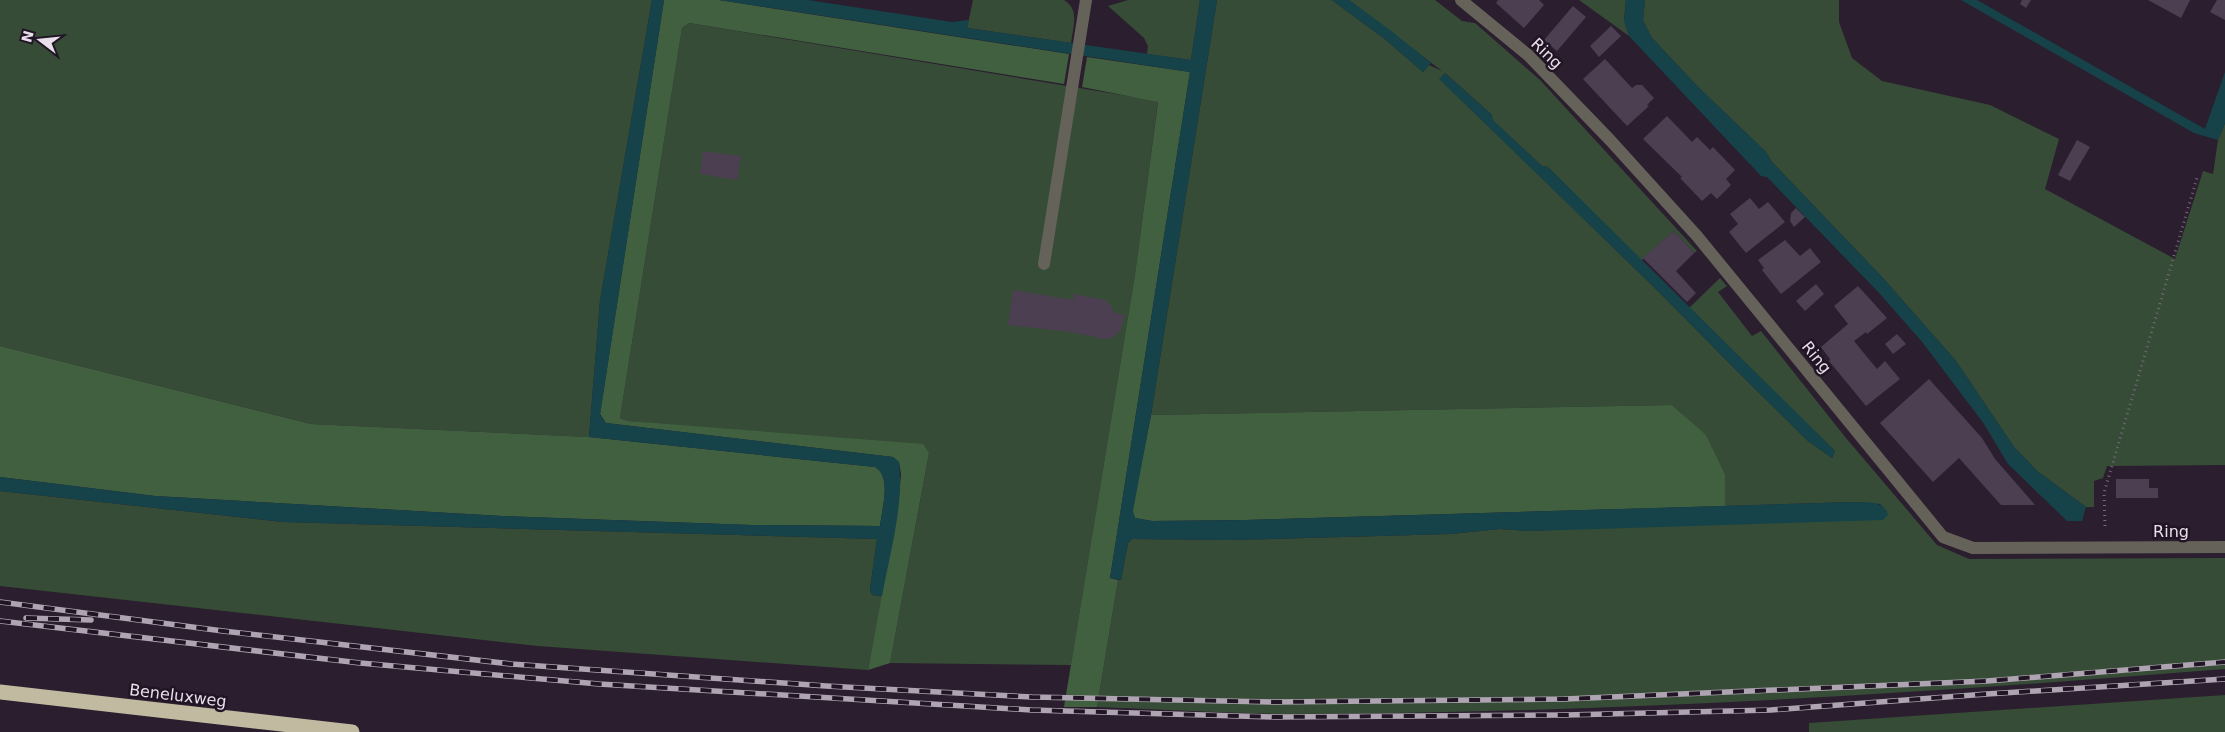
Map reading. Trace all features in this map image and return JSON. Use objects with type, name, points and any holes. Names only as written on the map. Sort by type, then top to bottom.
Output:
[{"type":"highway","name":"Beneluxweg","points":[[0,692],[352,732]]},
{"type":"street","points":[[1044,264],[1086,0]]},
{"type":"street","name":"Ring","points":[[1461,0],[1528,55],[1610,140],[1697,236],[1943,538],[1973,548],[2225,547]]},
{"type":"path","points":[[2105,548],[2104,493],[2197,178]]},
{"type":"shaded area","points":[[0,0],[652,0],[600,301],[589,437],[311,424],[0,346]]},
{"type":"shaded area","points":[[652,0],[664,0],[600,415],[606,423],[893,457],[899,462],[900,495],[882,596],[872,595],[870,590],[877,539],[284,522],[0,491],[0,477],[155,496],[502,516],[751,525],[880,526],[885,485],[880,472],[875,467],[589,437],[600,301]]},
{"type":"shaded area","points":[[664,0],[719,0],[1069,54],[1064,84],[689,23],[682,28],[620,418],[628,421],[923,444],[929,453],[890,663],[868,670],[898,507],[901,474],[899,462],[893,457],[606,423],[600,414]]},
{"type":"shaded area","points":[[719,0],[808,0],[952,22],[968,20],[968,28],[1191,60],[1200,0],[1217,0],[1151,415],[1133,511],[1135,518],[1152,521],[1246,520],[1855,502],[1879,505],[1886,510],[1888,515],[1883,520],[1532,531],[1500,529],[1450,534],[1231,540],[1132,539],[1128,543],[1121,580],[1110,578],[1190,72]]},
{"type":"shaded area","points":[[973,0],[1064,0],[1069,4],[1074,14],[1071,43],[967,28]]},
{"type":"shaded area","points":[[1128,0],[1200,0],[1191,60],[1147,54],[1148,46],[1144,38],[1108,6]]},
{"type":"shaded area","points":[[1217,0],[1332,0],[1386,40],[1423,72],[1429,65],[1442,71],[1349,0],[1435,0],[1462,21],[1475,23],[1540,80],[1697,251],[1694,253],[1674,231],[1641,261],[1548,167],[1542,166],[1492,120],[1492,115],[1445,73],[1440,79],[1660,293],[1808,441],[1832,458],[1835,451],[1689,308],[1720,278],[1727,286],[1718,292],[1752,336],[1761,331],[1846,438],[1937,545],[1969,559],[2225,558],[2225,669],[1877,694],[1528,710],[1295,714],[1097,707],[1118,580],[1121,580],[1128,543],[1132,539],[1231,540],[1450,534],[1500,529],[1532,531],[1887,512],[1880,504],[1855,502],[1725,506],[1725,474],[1706,436],[1672,405],[1151,415]]},
{"type":"shaded area","points":[[1332,0],[1349,0],[1431,63],[1423,72],[1386,40]]},
{"type":"shaded area","points":[[1579,0],[1626,0],[1624,20],[1629,36]]},
{"type":"shaded area","points":[[1626,0],[1645,0],[1643,21],[1652,38],[1697,86],[1766,152],[1772,162],[1882,277],[1956,361],[2014,447],[2037,471],[2086,507],[2082,521],[2067,521],[2008,464],[1984,424],[1923,343],[1880,294],[1767,177],[1761,176],[1629,36],[1624,21]]},
{"type":"shaded area","points":[[1645,0],[1839,0],[1839,22],[1852,58],[1882,81],[1990,105],[2059,139],[2045,189],[2175,259],[2203,171],[2213,174],[2218,140],[2225,123],[2225,465],[2107,466],[2103,478],[2094,481],[2094,507],[2086,507],[2037,471],[2014,447],[1956,361],[1882,277],[1772,162],[1766,152],[1697,86],[1652,38],[1643,21]]},
{"type":"shaded area","points":[[1961,0],[1977,0],[2205,129],[2225,72],[2225,123],[2218,140],[2194,133]]},
{"type":"shaded area","points":[[689,23],[1158,101],[1135,274],[1071,665],[890,663],[929,453],[628,421],[620,418],[682,28]]},
{"type":"shaded area","points":[[1087,57],[1190,72],[1110,578],[1118,580],[1097,707],[1064,707],[1135,274],[1158,102],[1082,87]]},
{"type":"shaded area","points":[[1445,73],[1492,115],[1493,120],[1542,166],[1548,167],[1835,451],[1832,458],[1808,441],[1660,293],[1439,79]]},
{"type":"shaded area","points":[[0,346],[311,424],[589,437],[875,467],[880,472],[885,485],[880,526],[751,525],[502,516],[155,496],[0,477]]},
{"type":"shaded area","points":[[1672,405],[1706,435],[1725,474],[1725,506],[1152,521],[1135,518],[1132,511],[1151,415]]},
{"type":"shaded area","points":[[0,491],[284,522],[877,539],[870,590],[872,595],[882,596],[868,670],[538,646],[0,586]]},
{"type":"shaded area","points":[[2225,695],[2225,732],[1809,732],[1809,723]]},
{"type":"building","points":[[1498,0],[1539,0],[1544,5],[1524,28],[1496,3]]},
{"type":"building","points":[[2022,0],[2031,0],[2026,8],[2020,4]]},
{"type":"building","points":[[2148,0],[2190,0],[2181,18]]},
{"type":"building","points":[[2217,0],[2225,0],[2225,20],[2210,12]]},
{"type":"building","points":[[1573,6],[1586,17],[1557,51],[1544,40]]},
{"type":"building","points":[[1611,26],[1621,36],[1599,57],[1590,46]]},
{"type":"building","points":[[1605,59],[1632,88],[1636,85],[1642,85],[1654,98],[1647,105],[1649,106],[1627,126],[1583,79]]},
{"type":"building","points":[[1667,116],[1692,142],[1697,137],[1710,150],[1713,147],[1735,170],[1726,179],[1731,185],[1717,199],[1711,193],[1702,201],[1680,178],[1682,177],[1643,139]]},
{"type":"building","points":[[2077,140],[2090,147],[2070,181],[2058,175]]},
{"type":"building","points":[[703,151],[741,156],[737,180],[700,174]]},
{"type":"building","points":[[1750,198],[1759,209],[1768,202],[1785,222],[1746,253],[1729,232],[1738,224],[1730,214]]},
{"type":"building","points":[[1796,208],[1805,217],[1794,227],[1790,221],[1791,213]]},
{"type":"building","points":[[1674,231],[1694,253],[1676,271],[1696,293],[1687,302],[1643,258]]},
{"type":"building","points":[[1785,240],[1800,256],[1810,248],[1821,262],[1781,294],[1762,270],[1764,268],[1758,260]]},
{"type":"building","points":[[1816,284],[1824,294],[1805,311],[1796,301]]},
{"type":"building","points":[[1858,286],[1887,318],[1867,334],[1866,332],[1854,341],[1877,369],[1885,361],[1900,379],[1866,406],[1829,361],[1830,359],[1821,347],[1848,324],[1834,306]]},
{"type":"building","points":[[1013,290],[1073,300],[1074,294],[1105,300],[1111,306],[1114,313],[1124,315],[1121,330],[1114,337],[1104,339],[1072,332],[1008,325]]},
{"type":"building","points":[[1897,334],[1906,344],[1893,354],[1885,344]]},
{"type":"building","points":[[1929,379],[1982,438],[1995,459],[2035,505],[2001,505],[1959,458],[1933,482],[1880,423]]},
{"type":"building","points":[[2116,479],[2149,479],[2149,488],[2158,488],[2158,498],[2116,498]]},
{"type":"railway","points":[[0,602],[223,631],[511,664],[826,686],[1032,697],[1275,702],[1565,699],[1987,681],[2225,662]]},
{"type":"railway","points":[[26,618],[91,620]]},
{"type":"railway","points":[[0,621],[360,663],[599,684],[1031,710],[1275,717],[1566,715],[1771,710],[2225,679]]}]
